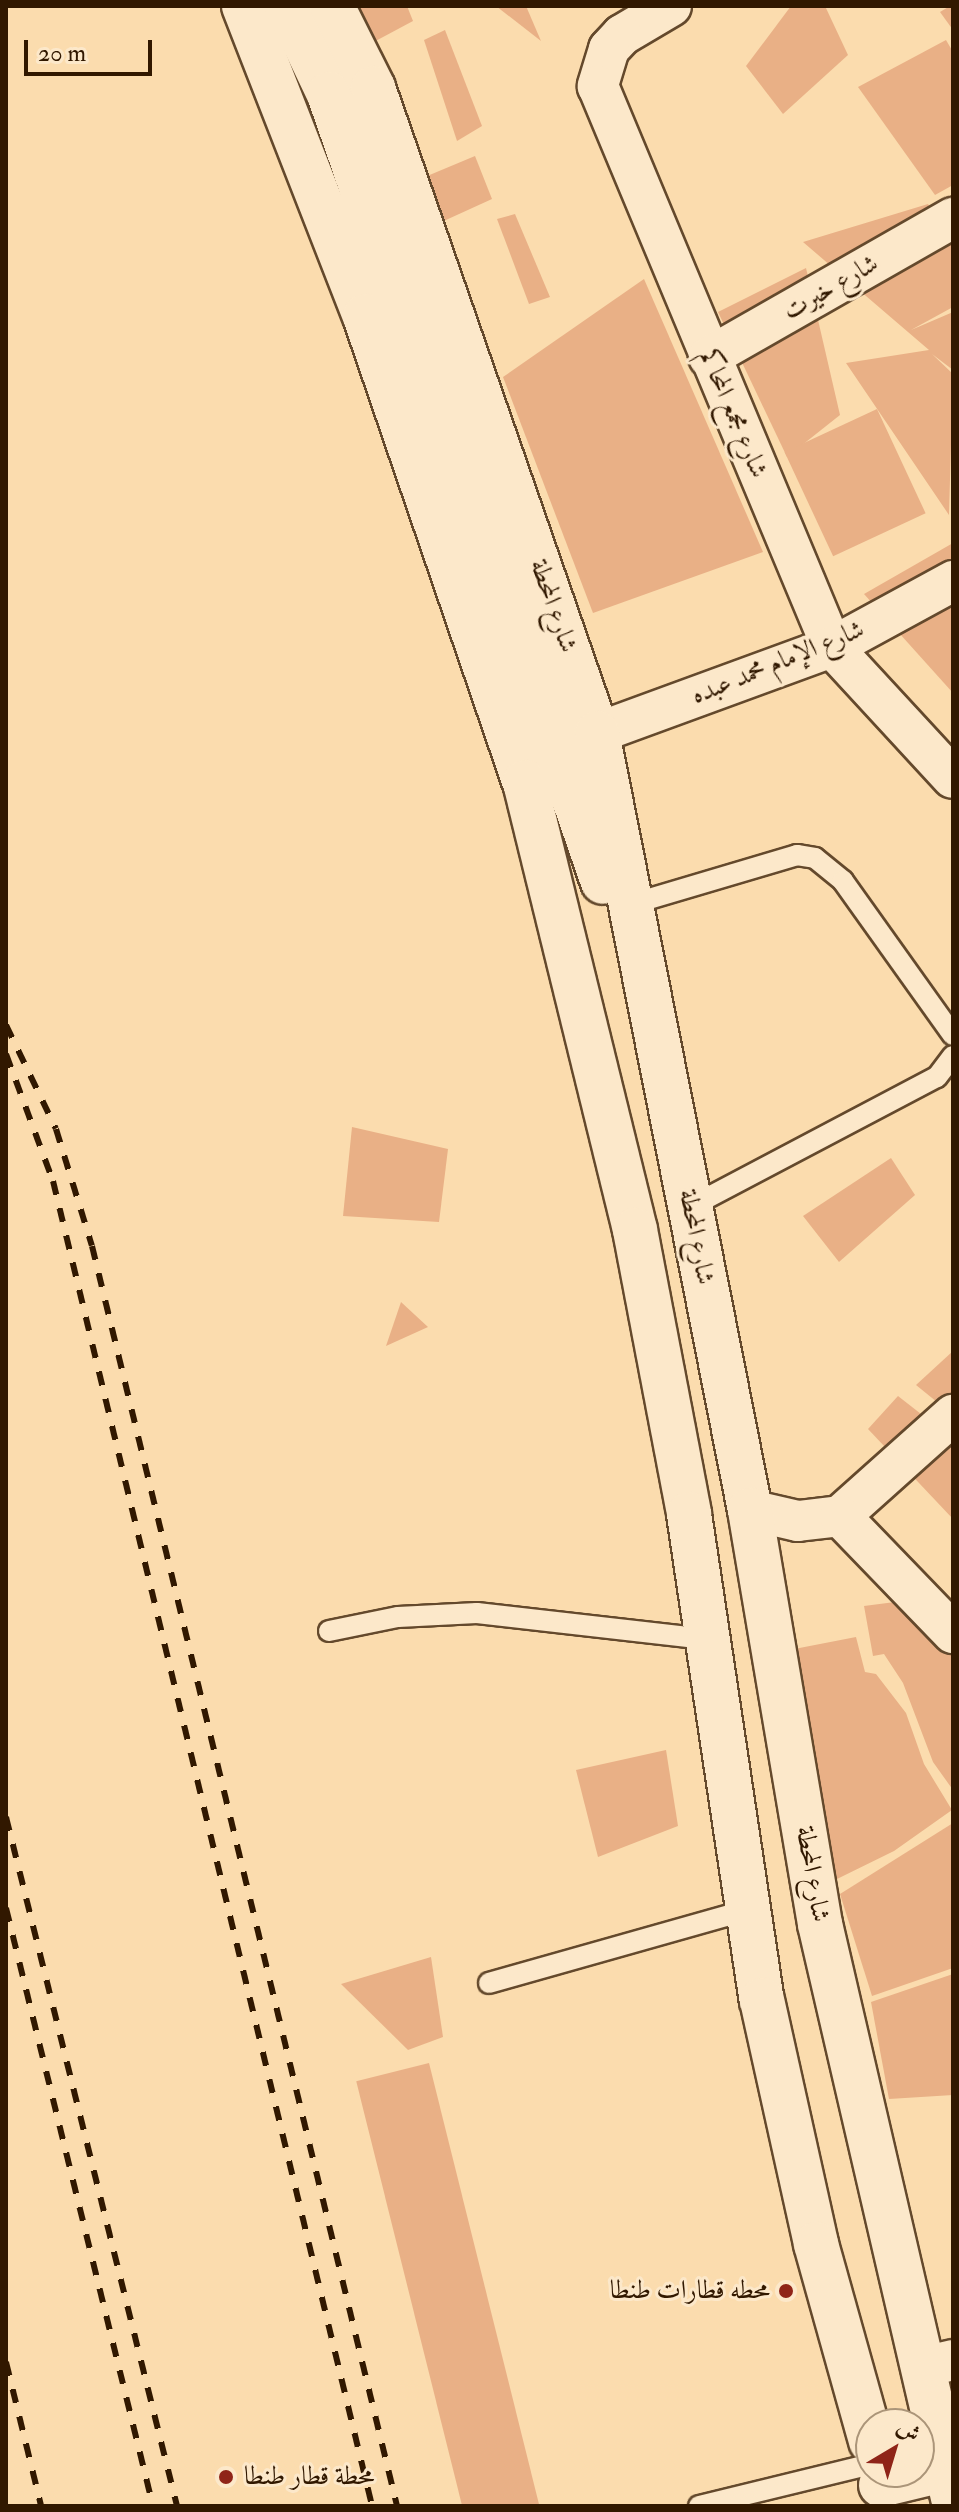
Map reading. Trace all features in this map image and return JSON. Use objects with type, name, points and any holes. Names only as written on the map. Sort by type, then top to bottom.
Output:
[{"type":"main road","points":[[244,6],[365,316],[525,782],[635,1230],[706,1639],[747,1910],[816,2244],[862,2408]]},
{"type":"main road","points":[[287,6],[329,94],[661,1060]]},
{"type":"main road","name":"شارع المحطة","points":[[332,6],[373,88],[597,733],[750,1510],[820,1924],[938,2363],[950,2484]]},
{"type":"street","name":"شارع مجمع المحاكم","points":[[654,15],[609,49],[598,86],[832,647],[953,778]]},
{"type":"street","name":"شارع خيرت","points":[[709,357],[953,218]]},
{"type":"street","name":"شارع الإمام محمد عبده","points":[[597,733],[832,647],[953,581]]},
{"type":"street","points":[[750,1510],[798,1521],[840,1516],[953,1415]]},
{"type":"street","points":[[840,1516],[953,1633]]},
{"type":"lane","points":[[632,904],[797,855],[815,858],[843,881],[953,1035]]},
{"type":"lane","points":[[690,1207],[937,1077],[953,1056]]},
{"type":"lane","points":[[329,1631],[398,1617],[477,1613],[706,1639]]},
{"type":"lane","points":[[489,1983],[747,1910]]},
{"type":"lane","points":[[699,2506],[855,2485]]},
{"type":"building","points":[[347,6],[407,6],[413,21],[355,52]]},
{"type":"building","points":[[496,6],[526,6],[541,41]]},
{"type":"building","points":[[791,6],[825,6],[848,55],[783,114],[746,66]]},
{"type":"building","points":[[953,6],[953,30],[940,12]]},
{"type":"building","points":[[445,30],[482,126],[457,141],[424,40]]},
{"type":"building","points":[[946,40],[953,52],[953,185],[935,195],[858,87]]},
{"type":"building","points":[[475,156],[492,199],[424,230],[420,179]]},
{"type":"building","points":[[928,204],[953,244],[953,307],[911,330],[953,312],[953,370],[932,354],[953,374],[949,515],[846,363],[929,350],[803,242]]},
{"type":"building","points":[[515,214],[550,297],[529,304],[497,219]]},
{"type":"building","points":[[806,268],[840,415],[787,457],[718,312]]},
{"type":"building","points":[[644,279],[763,552],[593,613],[503,377]]},
{"type":"building","points":[[877,409],[926,513],[833,556],[785,452]]},
{"type":"building","points":[[953,543],[953,693],[864,594]]},
{"type":"building","points":[[352,1127],[448,1149],[439,1222],[343,1216]]},
{"type":"building","points":[[891,1158],[915,1195],[839,1262],[803,1216]]},
{"type":"building","points":[[401,1302],[428,1327],[386,1346]]},
{"type":"building","points":[[953,1351],[953,1415],[916,1385]]},
{"type":"building","points":[[898,1396],[953,1439],[953,1519],[868,1429]]},
{"type":"building","points":[[895,1602],[953,1651],[953,1790],[933,1762],[903,1683],[884,1654],[873,1656],[864,1606]]},
{"type":"building","points":[[856,1637],[865,1672],[876,1674],[906,1713],[924,1764],[952,1810],[894,1851],[837,1879],[784,1651]]},
{"type":"building","points":[[666,1750],[678,1826],[598,1857],[576,1770]]},
{"type":"building","points":[[953,1823],[953,1968],[872,1996],[840,1894]]},
{"type":"building","points":[[431,1957],[443,2037],[408,2050],[341,1984]]},
{"type":"building","points":[[953,1974],[953,2095],[889,2099],[871,2002]]},
{"type":"building","points":[[429,2063],[539,2505],[462,2506],[356,2081]]},
{"type":"railway","points":[[6,1025],[56,1129],[92,1246],[397,2506]]},
{"type":"railway","points":[[6,1054],[53,1181],[372,2506]]},
{"type":"railway","points":[[6,1817],[177,2506]]},
{"type":"railway","points":[[6,1908],[153,2506]]},
{"type":"railway","points":[[6,2362],[41,2506]]},
{"type":"place","name":"محطه قطارات طنطا","points":[[786,2291]]},
{"type":"place","name":"محطة قطار طنطا","points":[[226,2477]]}]
